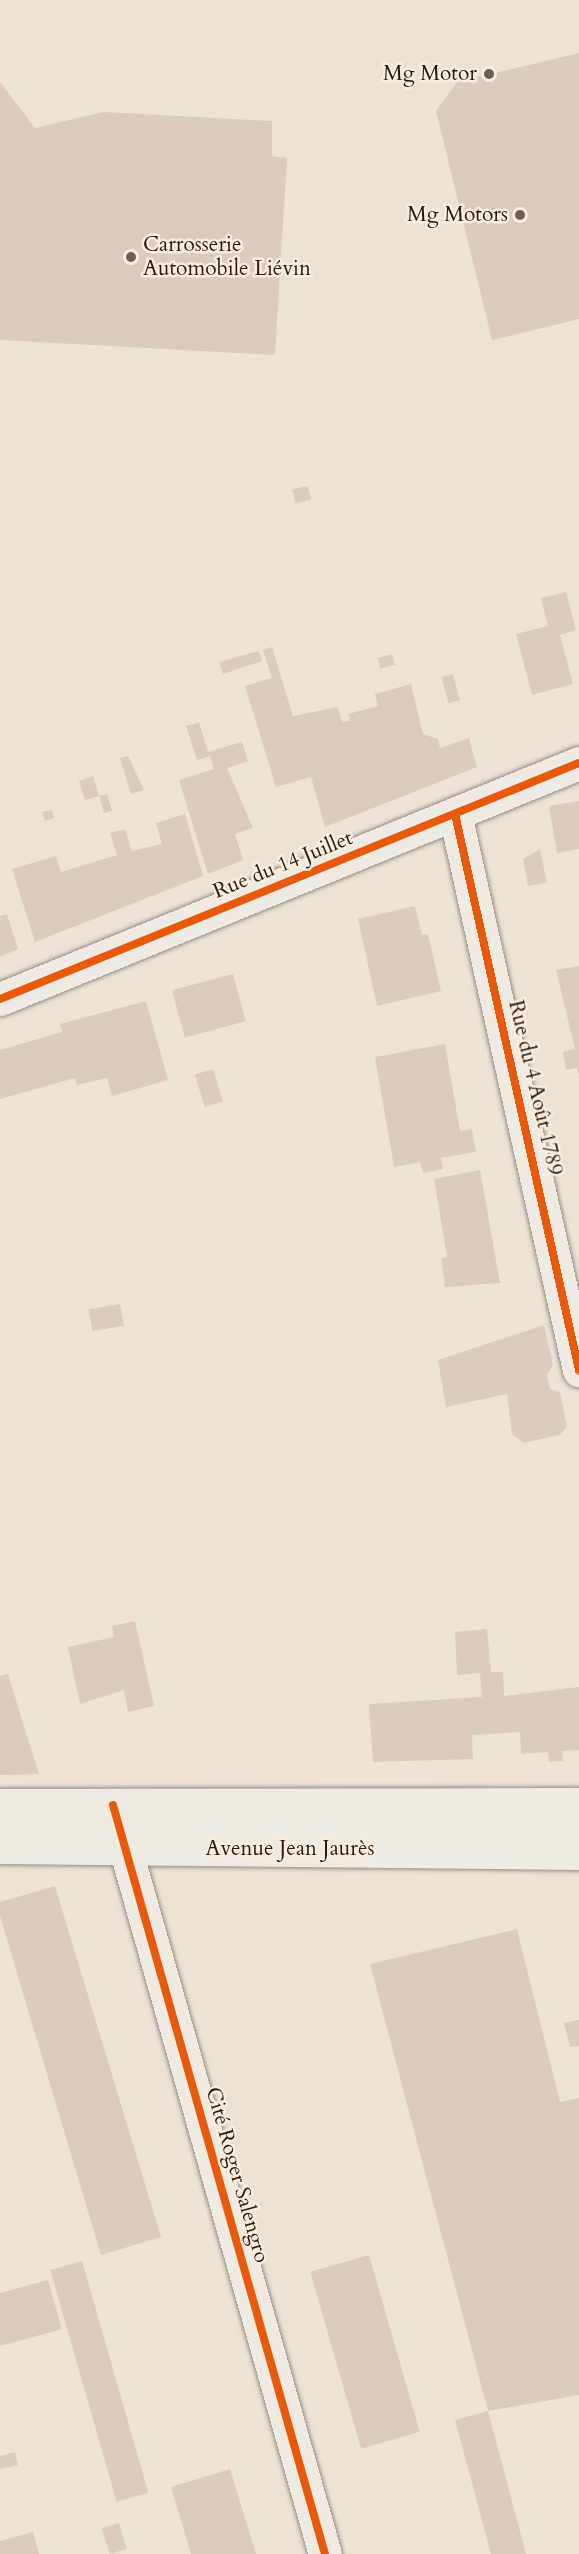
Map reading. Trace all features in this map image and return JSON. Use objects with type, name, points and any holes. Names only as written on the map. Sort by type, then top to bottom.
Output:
[{"type":"street","name":"Rue du 14 Juillet","points":[[0,999],[579,763]]},
{"type":"street","name":"Rue du 4 Août 1789","points":[[455,814],[579,1370]]},
{"type":"street","name":"Avenue Jean Jaurès","points":[[0,1847],[119,1827],[579,1804]]},
{"type":"street","name":"Avenue Jean Jaurès","points":[[0,1805],[119,1827],[579,1853]]},
{"type":"street","name":"Cité Roger Salengro","points":[[119,1827],[324,2554]]},
{"type":"lane","points":[[0,1825],[579,1831]]},
{"type":"building","name":"Mg Motors","points":[[579,53],[579,319],[492,340],[436,111],[457,82]]},
{"type":"building","points":[[0,82],[35,128],[103,112],[272,121],[272,156],[287,158],[275,355],[0,340]]},
{"type":"building","points":[[308,486],[311,500],[295,503],[292,489]]},
{"type":"building","points":[[566,592],[576,630],[560,635],[573,684],[532,695],[516,634],[548,626],[541,598]]},
{"type":"building","points":[[272,647],[293,716],[338,707],[342,722],[350,721],[348,714],[378,706],[375,694],[411,684],[423,734],[438,739],[440,748],[469,738],[477,767],[325,827],[311,777],[276,787],[245,686],[272,678],[263,650]]},
{"type":"building","points":[[259,651],[262,661],[223,674],[219,662]]},
{"type":"building","points":[[392,654],[395,665],[380,669],[378,658]]},
{"type":"building","points":[[453,674],[460,700],[448,703],[441,677]]},
{"type":"building","points":[[199,722],[208,752],[242,742],[248,761],[227,768],[253,828],[235,834],[243,860],[208,874],[179,780],[214,769],[210,756],[197,760],[186,726]]},
{"type":"building","points":[[128,756],[144,790],[131,794],[120,758]]},
{"type":"building","points":[[93,776],[99,796],[85,800],[79,781]]},
{"type":"building","points":[[107,794],[112,811],[104,813],[99,796]]},
{"type":"building","points":[[579,801],[579,849],[557,853],[549,806]]},
{"type":"building","points":[[52,810],[54,818],[45,821],[42,812]]},
{"type":"building","points":[[185,814],[203,876],[35,942],[12,869],[56,856],[61,872],[117,855],[110,833],[125,829],[132,851],[162,844],[156,823]]},
{"type":"building","points":[[540,849],[547,883],[528,886],[523,859]]},
{"type":"building","points":[[415,906],[422,935],[428,934],[441,991],[377,1006],[358,919]]},
{"type":"building","points":[[7,914],[18,949],[0,957],[0,916]]},
{"type":"building","points":[[579,966],[578,1074],[577,1068],[566,1070],[563,1052],[575,1049],[556,970]]},
{"type":"building","points":[[233,974],[246,1021],[185,1038],[172,990]]},
{"type":"building","points":[[146,1001],[168,1080],[112,1096],[107,1078],[77,1085],[75,1078],[0,1099],[0,1050],[62,1032],[60,1024]]},
{"type":"building","points":[[445,1044],[460,1131],[472,1129],[476,1152],[441,1158],[443,1169],[423,1173],[420,1162],[394,1167],[375,1057]]},
{"type":"building","points":[[213,1069],[223,1102],[205,1107],[195,1075]]},
{"type":"building","points":[[480,1170],[500,1283],[445,1287],[441,1258],[447,1257],[434,1179]]},
{"type":"building","points":[[120,1304],[124,1326],[92,1331],[88,1310]]},
{"type":"building","points":[[544,1325],[553,1365],[547,1375],[550,1389],[560,1392],[567,1427],[559,1435],[524,1443],[512,1434],[507,1394],[446,1407],[438,1360]]},
{"type":"building","points":[[135,1621],[154,1706],[128,1712],[124,1690],[80,1704],[68,1647],[114,1637],[112,1626]]},
{"type":"building","points":[[487,1629],[491,1672],[503,1672],[504,1696],[579,1687],[579,1750],[562,1751],[563,1761],[549,1762],[548,1752],[521,1754],[520,1732],[472,1735],[473,1759],[373,1762],[369,1704],[482,1697],[480,1673],[457,1675],[455,1632]]},
{"type":"building","points":[[8,1674],[39,1774],[0,1775],[0,1676]]},
{"type":"building","points":[[55,1886],[161,2237],[101,2255],[0,1916],[0,1902]]},
{"type":"building","points":[[517,1929],[560,2102],[579,2098],[579,2395],[488,2411],[370,1964]]},
{"type":"building","points":[[579,2020],[579,2046],[570,2047],[564,2023]]},
{"type":"building","points":[[369,2255],[420,2432],[361,2449],[310,2272]]},
{"type":"building","points":[[82,2261],[148,2493],[117,2502],[50,2270]]},
{"type":"building","points":[[48,2280],[62,2329],[0,2346],[0,2293]]},
{"type":"building","points":[[488,2411],[526,2554],[491,2554],[455,2420]]},
{"type":"building","points":[[15,2452],[18,2465],[0,2469],[0,2456]]},
{"type":"building","points":[[230,2469],[256,2554],[191,2554],[171,2487]]},
{"type":"building","points":[[119,2523],[127,2549],[110,2554],[102,2528]]},
{"type":"building","points":[[33,2532],[39,2554],[0,2554],[0,2541]]},
{"type":"cycle path","points":[[0,999],[579,763]]},
{"type":"cycle path","points":[[455,814],[579,1370]]},
{"type":"cycle path","points":[[113,1805],[325,2554]]},
{"type":"place","name":"Mg Motor","points":[[489,74]]},
{"type":"place","name":"Mg Motors","points":[[520,215]]},
{"type":"place","name":"Carrosserie Automobile Liévin","points":[[131,257]]}]
